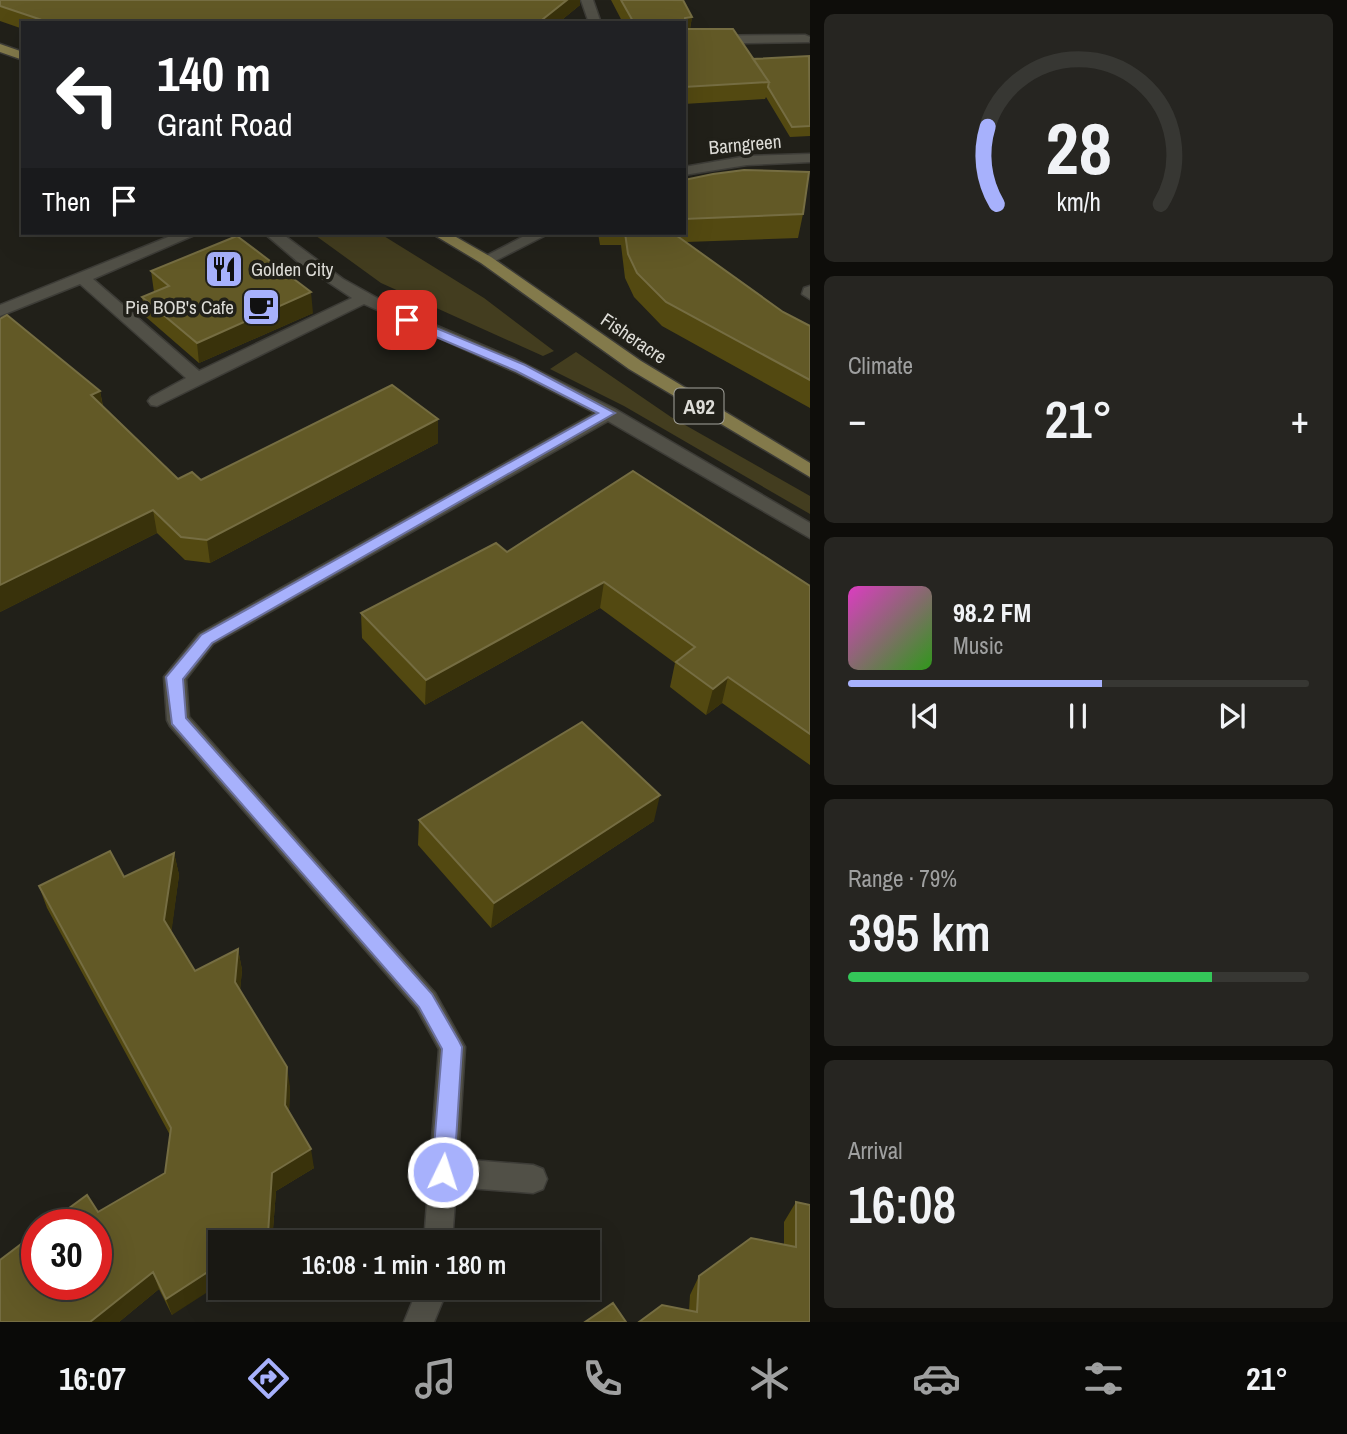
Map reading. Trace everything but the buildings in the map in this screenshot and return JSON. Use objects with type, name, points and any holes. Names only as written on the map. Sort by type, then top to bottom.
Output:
[{"type":"main road","points":[[0,48],[21,55]]},
{"type":"main road","name":"Fisheracre","points":[[442,235],[486,260],[635,365],[810,471]]},
{"type":"street","points":[[587,0],[594,21]]},
{"type":"street","points":[[686,40],[805,39]]},
{"type":"street","name":"Barngreen","points":[[686,169],[761,159],[810,158]]},
{"type":"street","points":[[0,311],[186,235]]},
{"type":"street","points":[[274,235],[313,266],[364,298],[407,320],[520,368],[609,413],[810,532]]},
{"type":"street","points":[[486,260],[538,235]]},
{"type":"street","points":[[81,276],[102,290],[181,368],[198,378]]},
{"type":"street","points":[[157,401],[198,378],[364,298]]},
{"type":"street","points":[[439,1230],[452,1047],[426,1001],[178,720],[174,677],[206,639],[609,413]]},
{"type":"street","points":[[443,1172],[533,1179]]},
{"type":"street","points":[[419,1322],[428,1300]]},
{"type":"shaded area","points":[[315,235],[382,235],[484,298],[554,351],[543,356],[381,283]]},
{"type":"shaded area","points":[[576,352],[671,417],[810,496],[810,514],[624,406],[550,369]]},
{"type":"place","name":"Golden City","points":[[224,269]]},
{"type":"place","name":"Pie BOB's Cafe","points":[[261,307]]},
{"type":"route","points":[[407,320],[520,368],[609,413],[206,639],[174,677],[178,720],[426,1001],[452,1047],[443,1172]]}]
